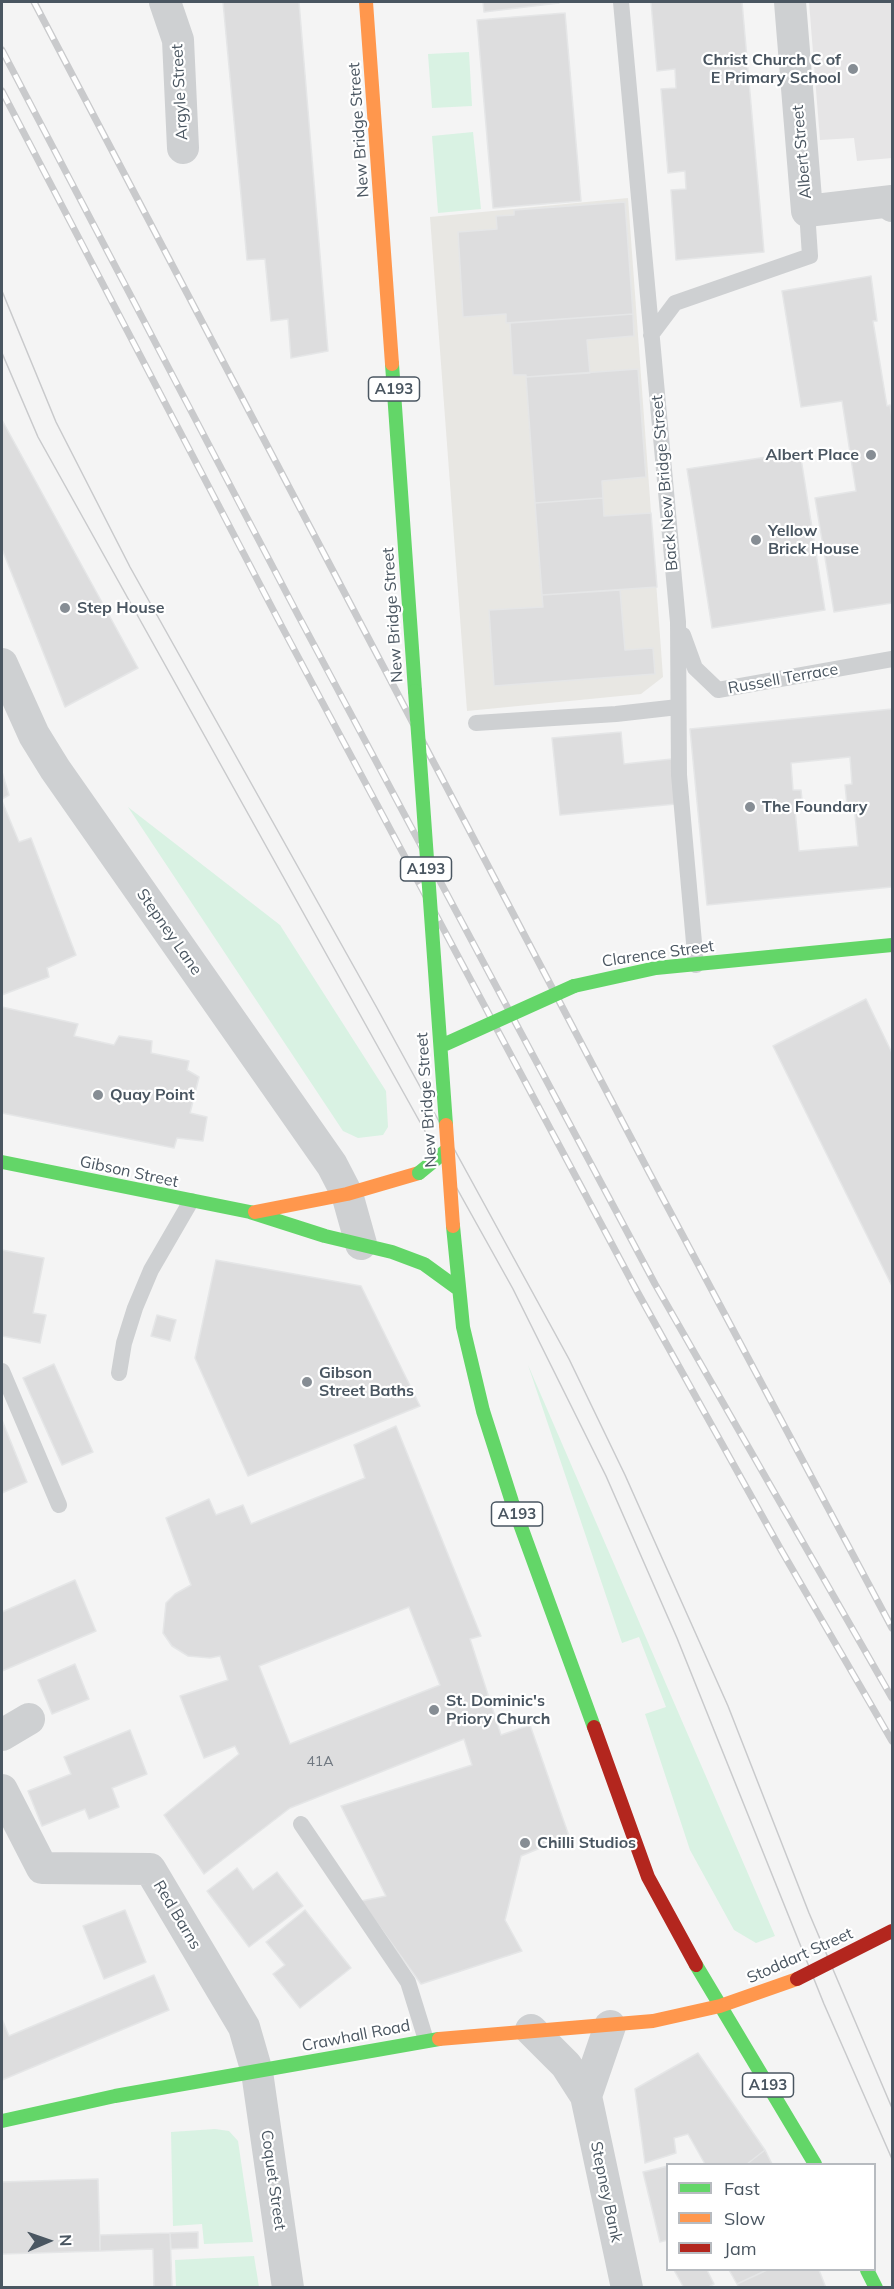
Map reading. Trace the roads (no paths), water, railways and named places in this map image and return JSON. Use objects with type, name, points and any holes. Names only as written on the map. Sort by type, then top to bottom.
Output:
[{"type":"main road","name":"New Bridge Street","points":[[366,2],[457,1288]]},
{"type":"main road","name":"Clarence Street","points":[[441,1046],[574,986],[619,974],[892,945]]},
{"type":"main road","name":"Gibson Street","points":[[250,1212],[347,1194],[419,1173],[447,1150]]},
{"type":"main road","name":"Gibson Street","points":[[2,1162],[250,1212],[305,1230],[412,1258],[438,1272],[457,1288]]},
{"type":"main road","name":"A193","points":[[457,1288],[469,1360],[512,1502],[632,1834],[667,1915],[814,2163]]},
{"type":"main road","name":"Stoddart Street","points":[[720,2007],[759,1995],[796,1979],[892,1931]]},
{"type":"main road","name":"Crawhall Road","points":[[2,2121],[115,2096],[426,2040],[531,2030],[610,2026],[653,2021],[720,2007]]},
{"type":"main road","points":[[868,2271],[876,2288]]},
{"type":"street","name":"Argyle Street","points":[[165,2],[178,40],[183,148]]},
{"type":"street","name":"Albert Street","points":[[790,2],[807,211],[892,201],[892,207]]},
{"type":"street","name":"Stepney Lane","points":[[2,664],[29,726],[55,769],[332,1165],[347,1194],[361,1244]]},
{"type":"street","points":[[2,1735],[29,1719]]},
{"type":"street","name":"Red Barns","points":[[2,1790],[42,1868],[150,1869],[244,2027],[258,2072]]},
{"type":"street","points":[[586,2096],[610,2026]]},
{"type":"street","points":[[531,2030],[566,2065],[586,2096]]},
{"type":"street","name":"Coquet Street","points":[[258,2072],[288,2288]]},
{"type":"street","name":"Stepney Bank","points":[[586,2096],[627,2288]]},
{"type":"lane","name":"Back New Bridge Street","points":[[621,2],[678,622],[679,775],[696,965]]},
{"type":"lane","points":[[651,335],[675,303],[810,256],[807,211]]},
{"type":"lane","name":"Russell Terrace","points":[[678,622],[695,668],[718,690],[892,659]]},
{"type":"lane","points":[[476,723],[616,714],[678,707]]},
{"type":"lane","points":[[120,1373],[124,1343],[135,1308],[151,1270],[190,1201]]},
{"type":"lane","points":[[2,1371],[59,1505]]},
{"type":"lane","points":[[301,1824],[408,1982],[426,2040]]},
{"type":"tram line","points":[[2,291],[56,422],[130,567],[377,1008],[569,1359],[625,1475],[728,1706],[809,1913],[892,2108]]},
{"type":"tram line","points":[[2,353],[38,437],[513,1289],[606,1476],[677,1638],[824,2004],[892,2159]]},
{"type":"railway","points":[[34,2],[650,1174],[892,1628]]},
{"type":"railway","points":[[2,50],[298,615],[655,1284],[892,1698]]},
{"type":"railway","points":[[2,91],[281,625],[638,1293],[780,1548],[892,1741]]},
{"type":"place","name":"Christ Church C of E Primary School","points":[[853,69]]},
{"type":"place","name":"Albert Place","points":[[871,455]]},
{"type":"place","name":"Yellow Brick House","points":[[756,540]]},
{"type":"place","name":"Step House","points":[[65,608]]},
{"type":"place","name":"The Foundary","points":[[750,807]]},
{"type":"place","name":"Quay Point","points":[[98,1095]]},
{"type":"place","name":"Gibson Street Baths","points":[[307,1382]]},
{"type":"place","name":"St. Dominic's Priory Church","points":[[434,1710]]},
{"type":"place","name":"Chilli Studios","points":[[525,1843]]}]
